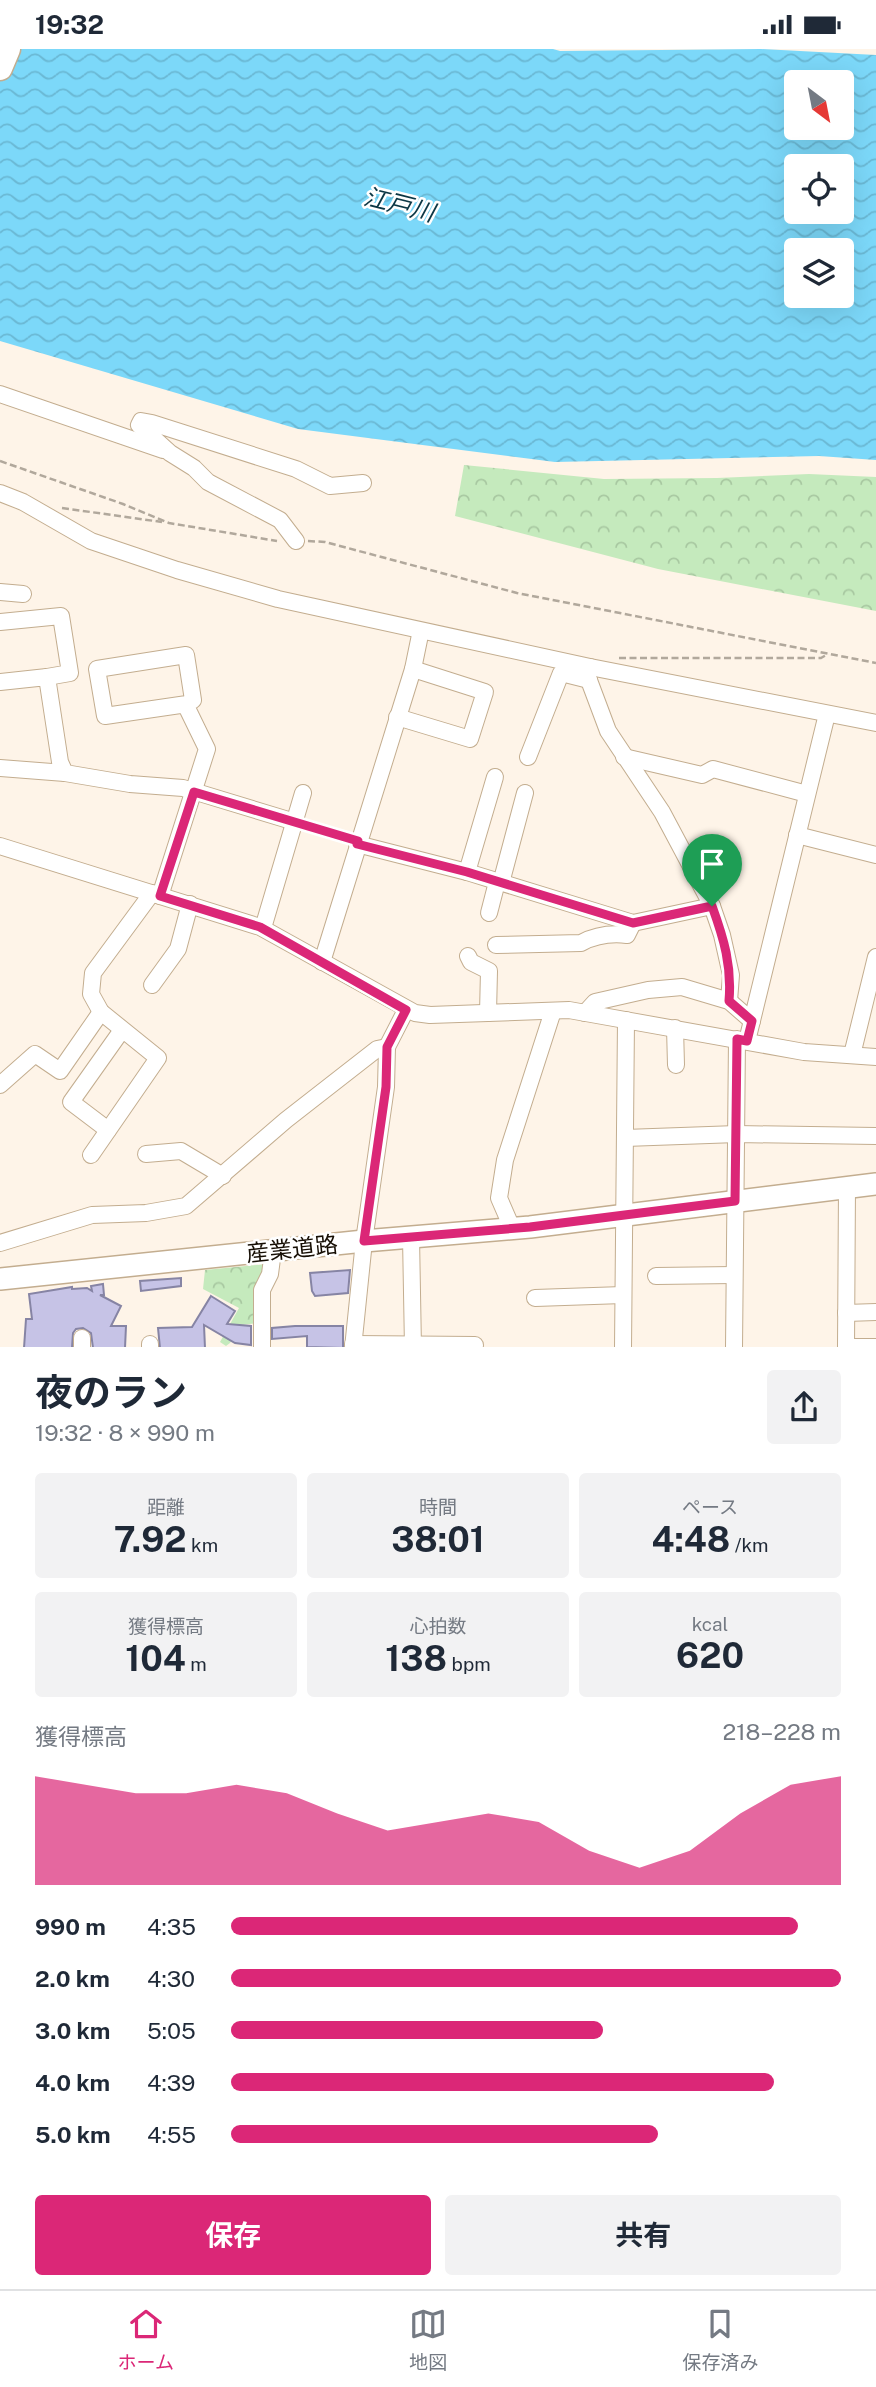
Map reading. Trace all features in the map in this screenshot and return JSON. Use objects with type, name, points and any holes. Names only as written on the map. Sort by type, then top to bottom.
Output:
[{"type":"highway","points":[[0,68],[8,49]]},
{"type":"main road","name":"産業道路","points":[[0,1279],[512,1228],[876,1184]]},
{"type":"street","points":[[0,394],[170,453]]},
{"type":"street","points":[[296,541],[280,520],[208,482],[194,468],[170,453],[139,425],[141,421],[296,469],[330,486],[363,483]]},
{"type":"street","points":[[0,493],[23,502],[91,541],[177,570],[278,599],[589,673],[876,723]]},
{"type":"street","points":[[0,593],[23,594]]},
{"type":"street","points":[[0,622],[61,616],[70,673],[0,682]]},
{"type":"street","points":[[322,962],[420,635]]},
{"type":"street","points":[[186,655],[193,700],[187,704],[105,716],[97,669],[186,655]]},
{"type":"street","points":[[397,717],[470,739],[485,692],[412,669]]},
{"type":"street","points":[[528,757],[561,673],[589,673]]},
{"type":"street","points":[[589,673],[608,731],[662,812],[712,906],[731,975],[729,1001]]},
{"type":"street","points":[[47,677],[60,762],[65,773]]},
{"type":"street","points":[[91,1154],[158,1058],[101,1013],[91,994],[93,973],[156,894],[194,792],[207,749],[187,704]]},
{"type":"street","points":[[734,1347],[735,1201],[742,1040],[752,1021],[827,714]]},
{"type":"street","points":[[624,757],[702,775],[713,769],[807,794]]},
{"type":"street","points":[[0,768],[183,788],[295,822]]},
{"type":"street","points":[[467,872],[495,777]]},
{"type":"street","points":[[263,928],[303,793]]},
{"type":"street","points":[[489,913],[525,793]]},
{"type":"street","points":[[797,835],[876,855]]},
{"type":"street","points":[[357,843],[467,872],[633,923],[712,906]]},
{"type":"street","points":[[0,846],[263,928],[406,1010],[430,1015],[552,1011],[585,1013],[804,1052],[876,1057]]},
{"type":"street","points":[[152,985],[178,949],[190,904]]},
{"type":"street","points":[[496,944],[581,943],[591,937],[612,933],[627,935],[633,923]]},
{"type":"street","points":[[468,956],[471,962],[488,971],[488,1013]]},
{"type":"street","points":[[852,1055],[876,957]]},
{"type":"street","points":[[585,1013],[595,1002],[682,987],[729,1001],[752,1021]]},
{"type":"street","points":[[406,1010],[387,1047],[386,1087],[364,1241],[353,1346],[475,1345]]},
{"type":"street","points":[[512,1228],[499,1198],[505,1160],[552,1011]]},
{"type":"street","points":[[0,1085],[35,1053],[60,1071],[101,1013]]},
{"type":"street","points":[[623,1347],[626,1020]]},
{"type":"street","points":[[676,1028],[676,1065]]},
{"type":"street","points":[[108,1130],[71,1102],[122,1030]]},
{"type":"street","points":[[0,1243],[92,1215],[146,1213],[187,1206],[286,1120],[377,1049],[387,1047]]},
{"type":"street","points":[[625,1138],[737,1134],[876,1136]]},
{"type":"street","points":[[146,1154],[181,1151],[223,1176]]},
{"type":"street","points":[[847,1187],[846,1347],[876,1347]]},
{"type":"street","points":[[411,1237],[413,1346]]},
{"type":"street","points":[[262,1347],[262,1290],[270,1274],[273,1251]]},
{"type":"street","points":[[656,1276],[734,1275]]},
{"type":"street","points":[[535,1298],[624,1295]]},
{"type":"street","points":[[846,1313],[876,1312]]},
{"type":"path","points":[[0,461],[169,523]]},
{"type":"path","points":[[53,506],[268,540],[325,542],[517,593],[876,663]]},
{"type":"path","points":[[589,673],[594,657],[821,658],[828,654]]},
{"type":"path","points":[[295,822],[357,843]]},
{"type":"green space","points":[[464,465],[604,479],[809,474],[876,477],[876,611],[658,569],[455,516]]},
{"type":"green space","points":[[266,1264],[259,1323],[241,1325],[226,1346],[220,1342],[239,1308],[203,1289],[205,1270]]},
{"type":"water","name":"江戸川","points":[[0,49],[761,49],[876,55],[876,460],[819,456],[555,462],[298,429],[0,341]]},
{"type":"building","points":[[350,1270],[348,1293],[315,1296],[310,1273]]},
{"type":"building","points":[[181,1278],[181,1286],[141,1291],[140,1281]]},
{"type":"building","points":[[103,1284],[104,1295],[100,1295],[121,1306],[111,1326],[126,1326],[125,1347],[93,1347],[91,1333],[83,1328],[76,1329],[73,1333],[72,1347],[24,1347],[26,1319],[32,1319],[29,1294],[72,1287],[92,1291],[91,1286]]},
{"type":"building","points":[[211,1296],[235,1311],[227,1324],[251,1326],[251,1345],[235,1343],[204,1325],[205,1347],[160,1347],[158,1328],[192,1327]]},
{"type":"building","points":[[343,1326],[343,1347],[307,1347],[307,1336],[272,1339],[272,1328]]},
{"type":"route","points":[[194,792],[358,841],[357,844],[467,872],[633,923],[712,906],[731,975],[729,1001],[752,1021],[747,1041],[737,1039],[735,1201],[530,1227],[364,1241],[386,1087],[387,1047],[406,1010],[260,927],[160,896],[194,792]]}]
